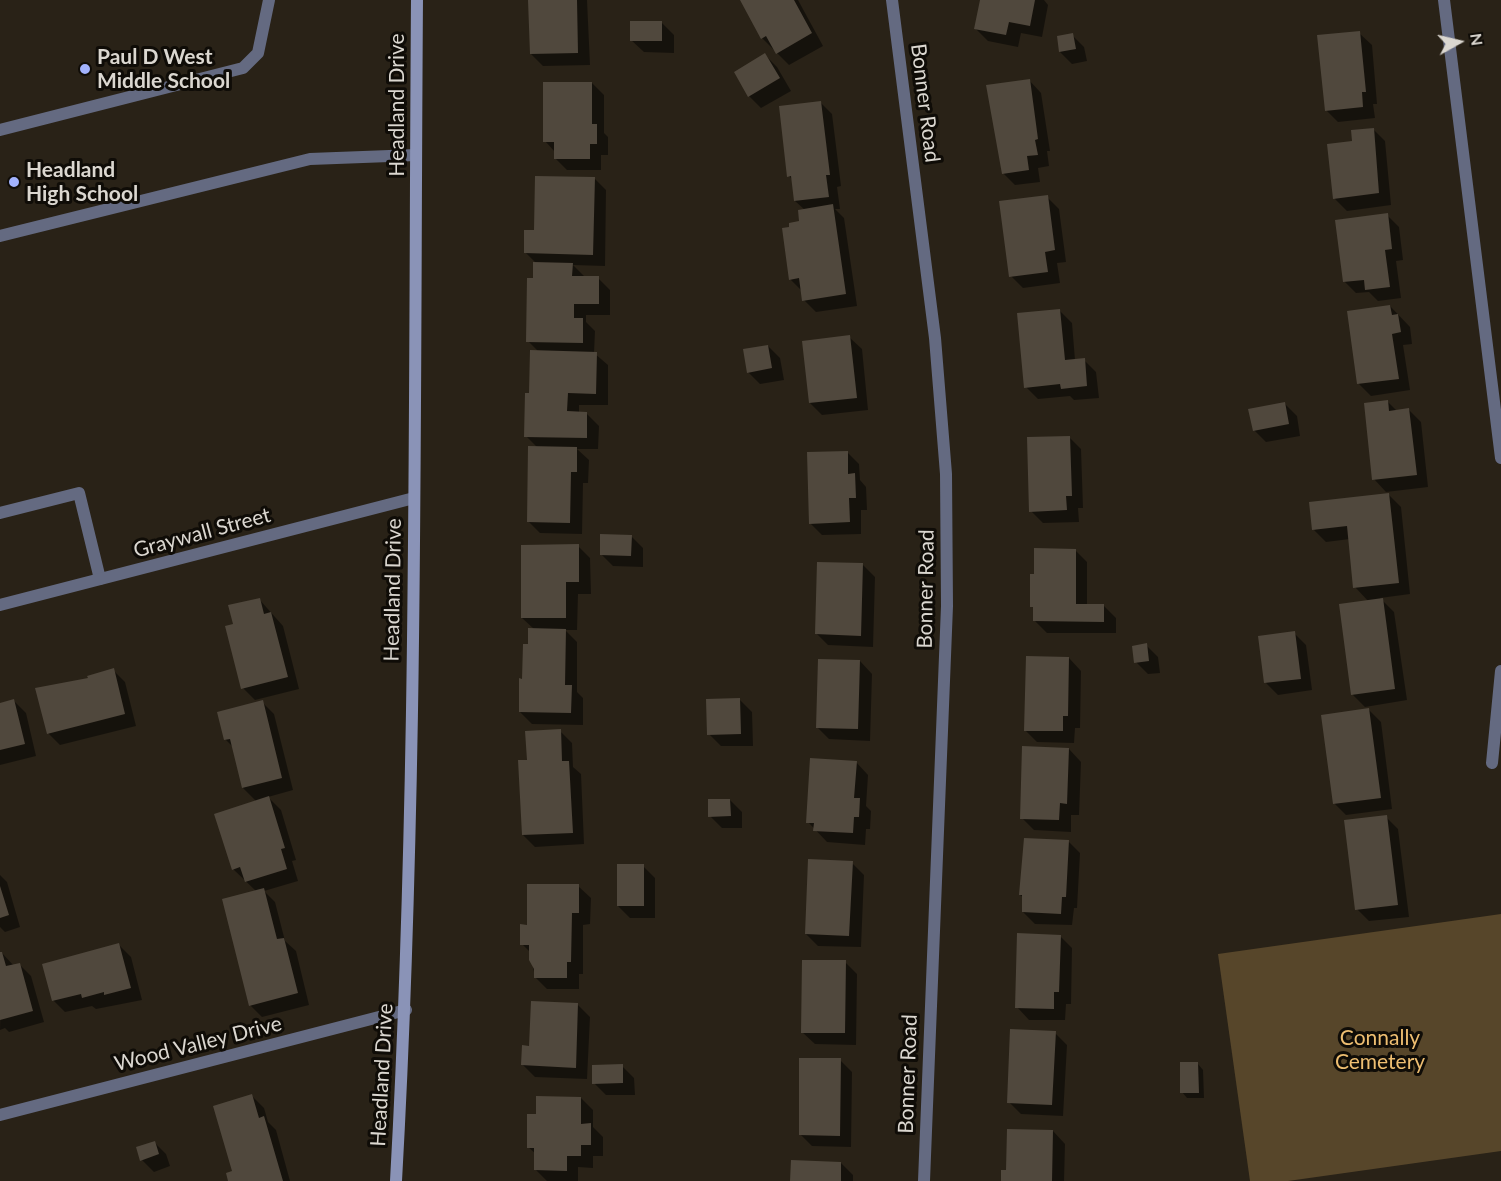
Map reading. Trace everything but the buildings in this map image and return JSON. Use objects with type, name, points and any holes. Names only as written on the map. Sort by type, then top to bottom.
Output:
[{"type":"main road","name":"Headland Drive","points":[[396,1181],[406,1010],[414,498],[417,0]]},
{"type":"street","points":[[0,130],[243,68],[258,53],[269,0]]},
{"type":"street","name":"Bonner Road","points":[[892,0],[935,339],[946,474],[947,606],[924,1181]]},
{"type":"street","points":[[1444,0],[1501,458]]},
{"type":"street","points":[[0,236],[271,166],[310,159],[416,155]]},
{"type":"street","points":[[0,513],[79,493],[100,579]]},
{"type":"street","name":"Graywall Street","points":[[0,605],[414,498]]},
{"type":"street","points":[[1492,763],[1501,671]]},
{"type":"street","name":"Wood Valley Drive","points":[[0,1115],[406,1010]]},
{"type":"green space","name":"Connally Cemetery","points":[[1501,914],[1501,1151],[1288,1181],[1250,1181],[1218,954]]},
{"type":"place","name":"Paul D West Middle School","points":[[85,69]]},
{"type":"place","name":"Headland High School","points":[[14,182]]}]
